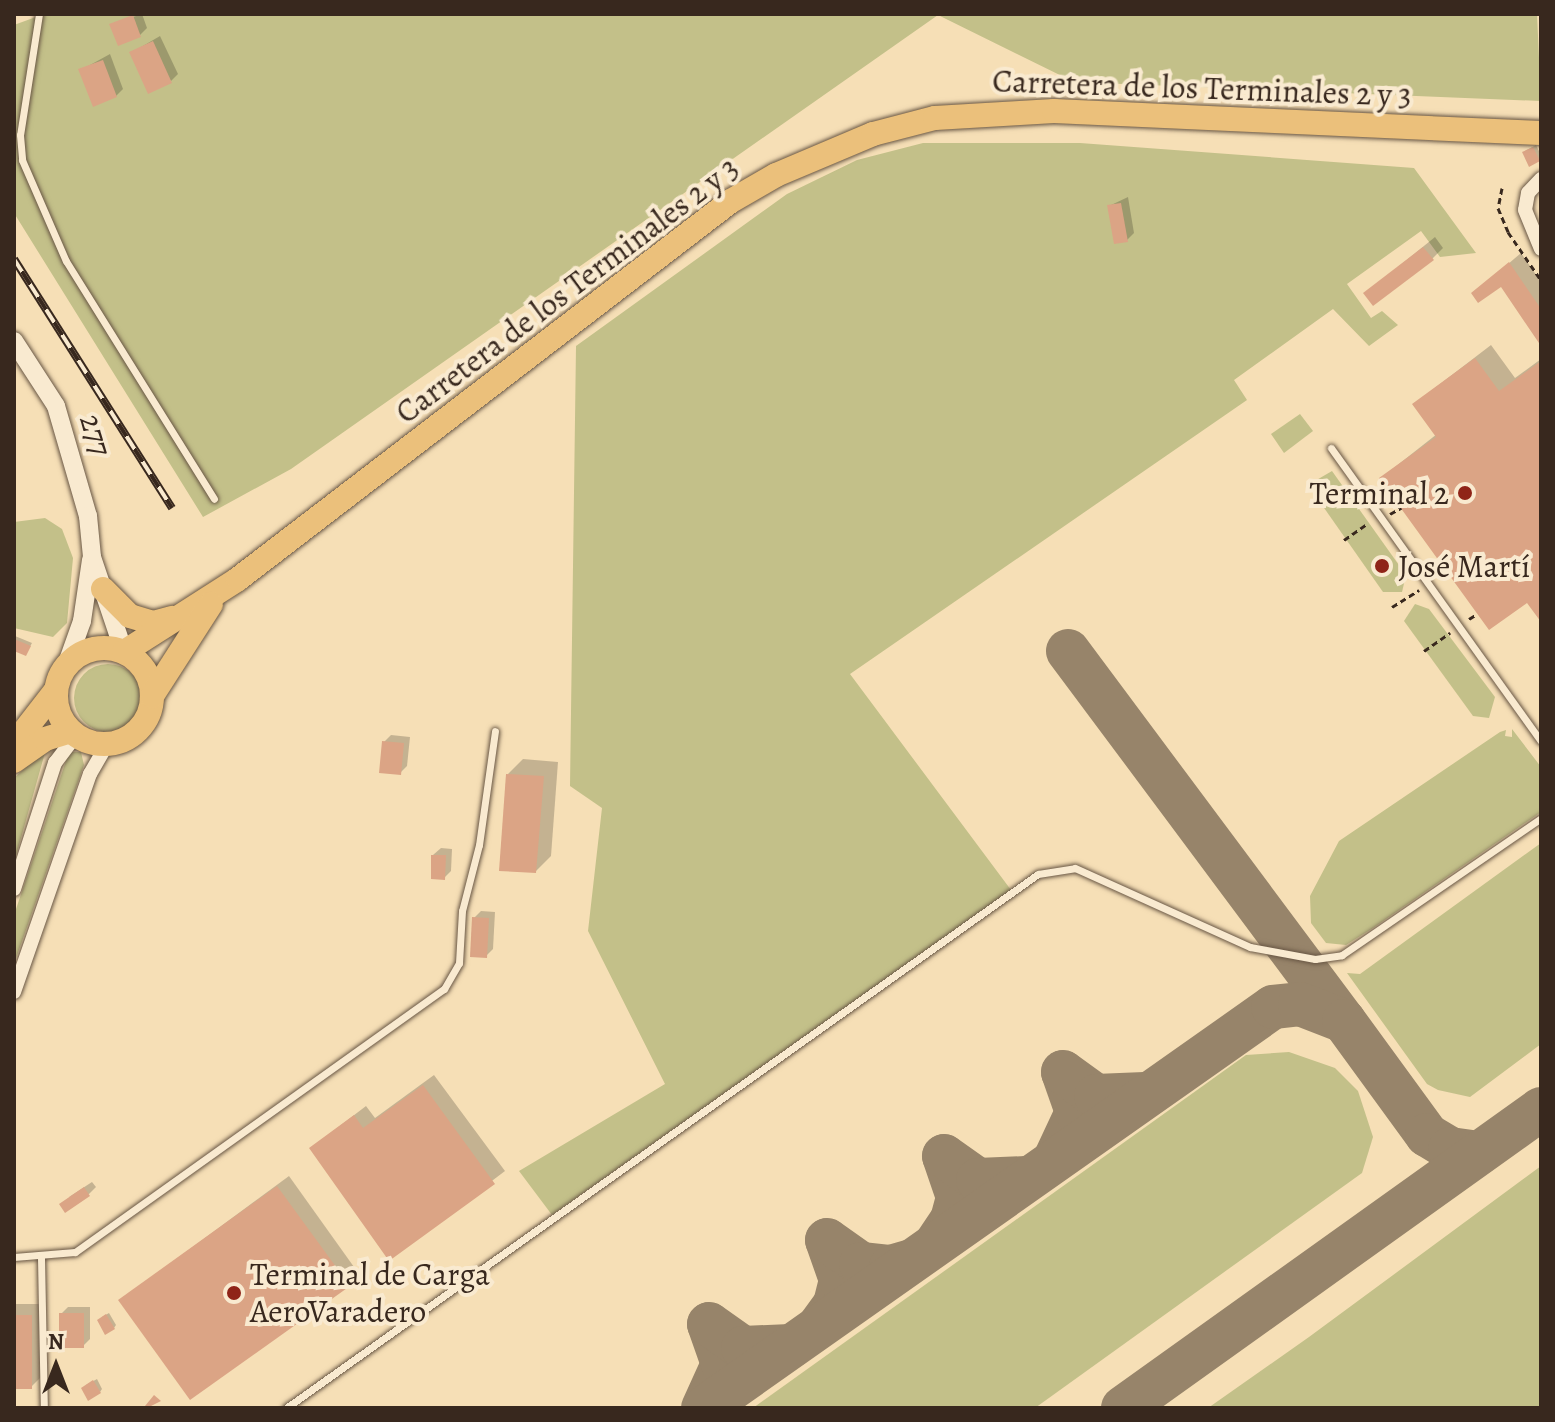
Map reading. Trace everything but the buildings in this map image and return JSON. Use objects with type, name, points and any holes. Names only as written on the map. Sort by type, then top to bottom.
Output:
[{"type":"main road","name":"Carretera de los Terminales 2 y 3","points":[[124,652],[238,579],[731,201],[776,175],[873,134],[935,118],[1054,111],[1541,133]]},
{"type":"main road","name":"Carretera de los Terminales 2 y 3","points":[[152,696],[202,613],[238,579]]},
{"type":"main road","points":[[103,589],[122,612],[141,621],[153,623],[182,614]]},
{"type":"main road","points":[[14,744],[56,690],[66,666],[92,649],[124,652],[148,674],[152,696],[141,727],[107,745],[73,733],[45,739],[14,761]]},
{"type":"main road","points":[[56,690],[59,713],[73,733]]},
{"type":"street","points":[[1541,179],[1528,193],[1525,210],[1541,249]]},
{"type":"street","name":"277","points":[[14,341],[56,406],[88,516],[92,557],[124,652]]},
{"type":"street","name":"277","points":[[66,666],[82,621],[92,557]]},
{"type":"street","points":[[14,889],[55,763],[73,733]]},
{"type":"street","points":[[14,992],[90,774],[107,745]]},
{"type":"lane","points":[[39,14],[20,135],[22,160],[66,261],[214,499]]},
{"type":"lane","points":[[1331,448],[1541,741]]},
{"type":"lane","points":[[14,1257],[41,1258],[75,1252],[449,983],[459,963],[462,911],[477,859],[495,731]]},
{"type":"lane","points":[[286,1408],[1038,874],[1075,868],[1250,947],[1315,959],[1342,955],[1541,818]]},
{"type":"lane","points":[[41,1258],[44,1408]]},
{"type":"path","points":[[1502,188],[1498,208],[1508,232],[1541,280]]},
{"type":"shaded area","points":[[44,14],[1537,14],[1541,101],[1074,82],[938,15],[291,469],[203,517],[14,213],[14,25]]},
{"type":"shaded area","points":[[923,143],[1080,143],[1414,168],[1476,253],[1440,257],[1421,231],[1347,284],[1371,318],[1382,311],[1398,325],[1369,346],[1333,309],[1234,380],[1247,400],[850,674],[1011,890],[552,1215],[519,1171],[665,1084],[588,931],[602,808],[570,786],[576,346],[787,194],[857,160]]},
{"type":"shaded area","points":[[1300,414],[1313,431],[1284,453],[1271,434]]},
{"type":"shaded area","points":[[1332,471],[1406,575],[1402,592],[1383,592],[1308,485]]},
{"type":"shaded area","points":[[45,518],[62,529],[73,558],[67,623],[53,637],[14,628],[14,522]]},
{"type":"shaded area","points":[[1415,604],[1429,609],[1495,697],[1489,718],[1473,716],[1404,621]]},
{"type":"shaded area","points":[[115,664],[136,679],[142,698],[140,711],[132,722],[115,732],[101,732],[84,722],[76,711],[74,691],[84,674],[95,666]]},
{"type":"shaded area","points":[[1512,729],[1541,767],[1541,812],[1346,945],[1326,943],[1311,923],[1310,896],[1339,841],[1500,732],[1506,730],[1505,736],[1512,737]]},
{"type":"shaded area","points":[[46,749],[14,863],[14,778]]},
{"type":"shaded area","points":[[69,752],[81,752],[84,765],[14,964],[14,915]]},
{"type":"shaded area","points":[[1541,843],[1541,1044],[1470,1097],[1438,1090],[1427,1084],[1347,973],[1360,974]]},
{"type":"shaded area","points":[[1289,1052],[1335,1068],[1358,1091],[1373,1137],[1362,1173],[1035,1408],[753,1408],[1246,1055]]},
{"type":"shaded area","points":[[1541,1166],[1541,1408],[1208,1408],[1309,1337]]},
{"type":"taxiway","points":[[1068,651],[1344,1021]]},
{"type":"taxiway","points":[[704,1408],[1273,1007],[1300,1004],[1344,1021],[1427,1135],[1450,1149],[1479,1153]]},
{"type":"taxiway","points":[[1056,1157],[1077,1112],[1063,1072],[1096,1096],[1145,1094]]},
{"type":"taxiway","points":[[1123,1408],[1541,1109]]},
{"type":"taxiway","points":[[937,1242],[952,1220],[958,1197],[944,1156],[978,1180],[1026,1178]]},
{"type":"taxiway","points":[[820,1325],[835,1304],[841,1280],[827,1240],[861,1264],[891,1267],[909,1262]]},
{"type":"taxiway","points":[[703,1408],[723,1364],[709,1324],[743,1348],[791,1346]]},
{"type":"railway","points":[[14,259],[172,508]]},
{"type":"place","name":"Terminal 2","points":[[1465,493]]},
{"type":"place","name":"José Martí","points":[[1382,566]]},
{"type":"place","name":"Terminal de Carga AeroVaradero","points":[[234,1293]]}]
